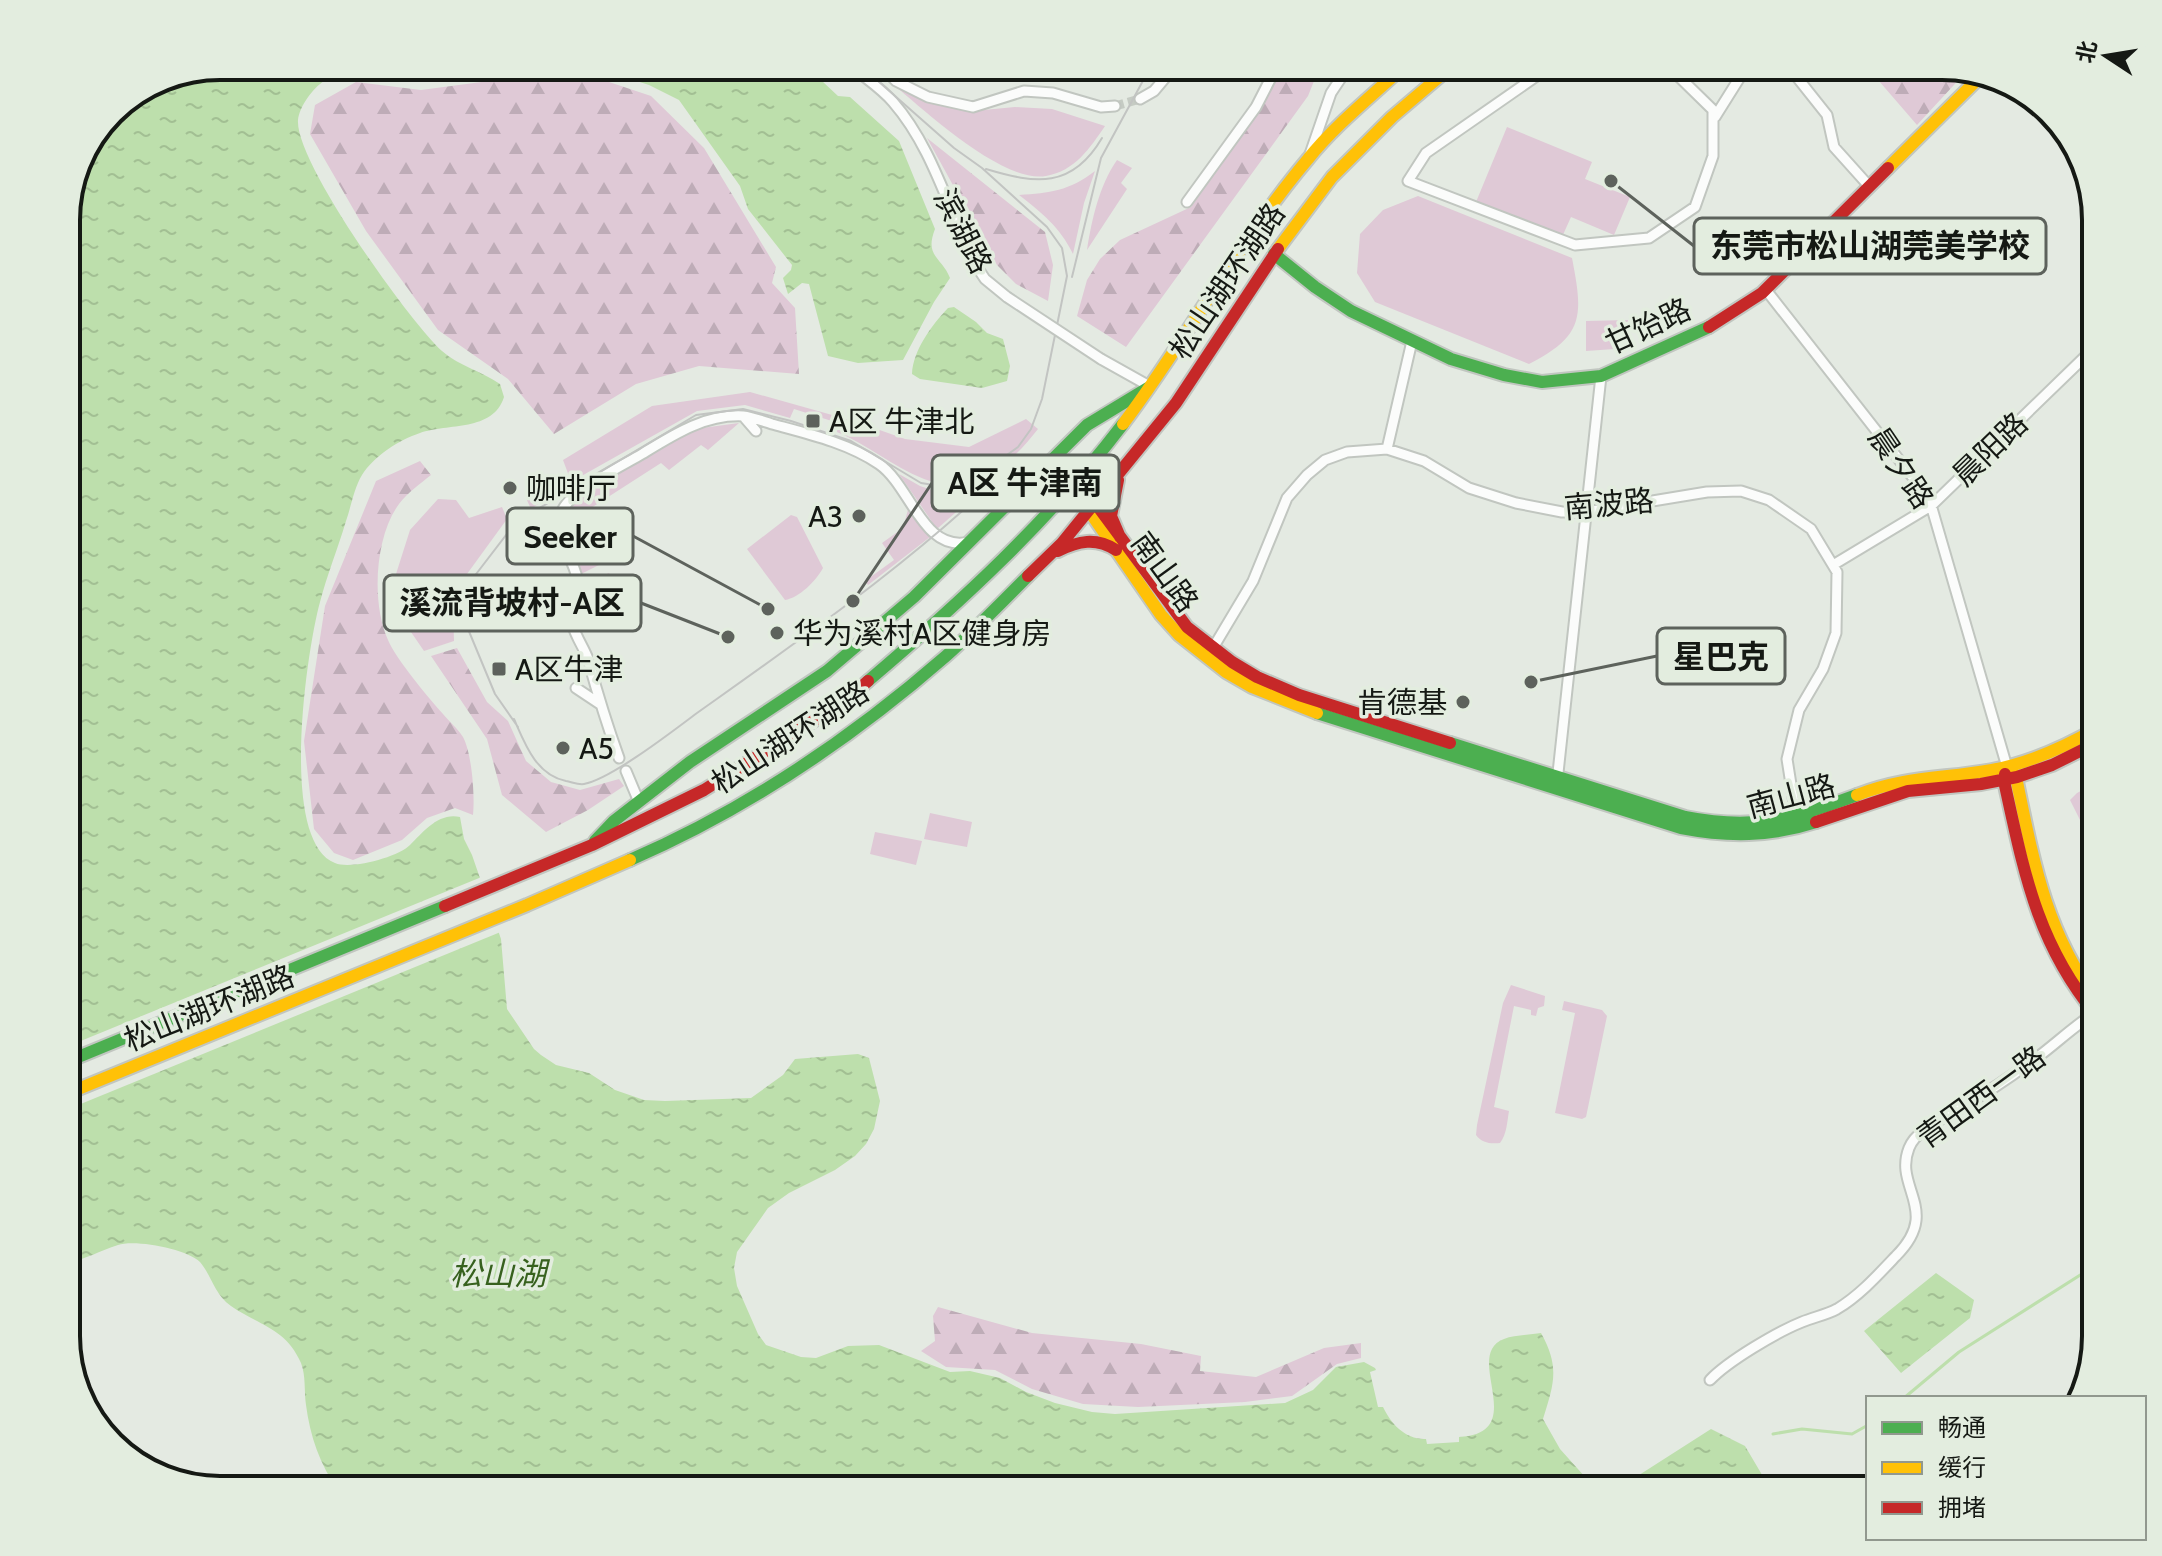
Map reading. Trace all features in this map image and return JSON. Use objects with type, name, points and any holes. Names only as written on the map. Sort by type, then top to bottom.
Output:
[{"type":"main road","name":"松山湖环湖路","points":[[80,1056],[592,845],[704,790],[845,701],[970,594],[1072,486],[1151,387],[1230,262],[1309,157],[1389,80]]},
{"type":"main road","name":"松山湖环湖路","points":[[80,1088],[637,857],[721,814],[835,744],[875,715],[947,655],[1048,558],[1176,403],[1274,254],[1332,177],[1392,117],[1436,80]]},
{"type":"main road","name":"甘饴路","points":[[1274,254],[1351,311],[1464,364],[1526,379],[1559,382],[1601,376],[1703,331],[1766,290],[1973,84]]},
{"type":"main road","points":[[592,845],[614,821],[708,748],[827,671],[905,606],[973,542],[1087,425],[1151,387]]},
{"type":"main road","points":[[1048,558],[1073,543],[1087,540],[1118,544],[1111,509],[1122,472]]},
{"type":"main road","name":"南山路","points":[[1072,486],[1187,627],[1257,677],[1299,695],[1681,828],[1735,837],[1762,836],[1800,828],[1867,802],[1908,791],[2009,775],[2060,761],[2082,750]]},
{"type":"main road","name":"南山路","points":[[1118,544],[1161,615],[1179,635],[1226,672],[1252,687],[1295,706],[1557,783],[1716,824],[1760,824],[1796,816],[1863,791],[1906,780],[2009,775],[2082,736]]},
{"type":"main road","points":[[2009,775],[2040,894],[2071,966],[2082,981]]},
{"type":"main road","points":[[2009,775],[2030,897],[2062,972],[2082,997]]},
{"type":"street","name":"滨湖路","points":[[869,80],[883,91],[922,145],[985,279],[1101,359],[1151,387]]},
{"type":"street","points":[[895,80],[928,97],[973,107],[1040,89],[1101,107],[1115,106]]},
{"type":"street","points":[[1140,99],[1154,91],[1163,80]]},
{"type":"street","points":[[1187,202],[1256,107],[1270,80]]},
{"type":"street","points":[[1309,157],[1331,93],[1340,80]]},
{"type":"street","points":[[1531,80],[1426,153],[1408,181],[1575,245],[1649,238],[1695,207],[1713,156],[1715,117],[1713,110],[1682,80]]},
{"type":"street","points":[[1715,117],[1738,80]]},
{"type":"street","points":[[1799,80],[1827,115],[1834,147],[1869,186]]},
{"type":"street","name":"晨夕路","points":[[1766,290],[1929,498],[2009,775]]},
{"type":"street","points":[[1387,449],[1412,341]]},
{"type":"street","name":"晨阳路","points":[[1833,565],[1931,506],[2082,360]]},
{"type":"street","points":[[1557,783],[1601,376]]},
{"type":"street","points":[[743,416],[756,431]]},
{"type":"street","points":[[619,758],[587,655],[573,627],[571,615],[578,579],[559,526],[563,509],[595,483],[700,422],[743,416],[851,448],[882,466],[902,487],[936,536],[947,543],[973,542]]},
{"type":"street","name":"南波路","points":[[1213,648],[1253,581],[1287,498],[1325,460],[1347,452],[1387,449],[1424,461],[1469,488],[1562,512],[1586,512],[1707,492],[1741,491],[1769,500],[1811,529],[1837,572],[1836,633],[1823,669],[1799,710],[1787,759],[1796,816]]},
{"type":"street","points":[[576,688],[600,704]]},
{"type":"street","points":[[626,771],[639,802]]},
{"type":"street","name":"青田西一路","points":[[1710,1380],[1730,1363],[1792,1327],[1830,1312],[1859,1292],[1904,1249],[1914,1231],[1916,1205],[1906,1166],[1909,1148],[1914,1140],[2004,1082],[2082,1020]]},
{"type":"green space","points":[[496,80],[603,80],[651,96],[704,148],[776,267],[772,283],[795,308],[799,374],[699,366],[636,384],[554,434],[508,379],[438,330],[366,231],[310,134],[315,105],[356,82],[421,90]]},
{"type":"green space","points":[[1275,80],[1314,80],[1308,96],[1126,347],[1077,316],[1087,280],[1100,259],[1120,240],[1191,207],[1259,110]]},
{"type":"green space","points":[[1878,80],[1958,81],[1917,125]]},
{"type":"green space","points":[[894,85],[973,111],[1015,107],[1052,109],[1105,126],[1073,164],[1046,176],[1029,175],[988,158]]},
{"type":"green space","points":[[1507,127],[1592,162],[1585,179],[1630,197],[1614,235],[1571,217],[1562,237],[1476,202]]},
{"type":"green space","points":[[927,138],[1045,232],[1053,265],[1048,301],[1016,284],[997,265]]},
{"type":"green space","points":[[1117,160],[1132,168],[1121,183],[1127,189],[1087,250],[1101,192]]},
{"type":"green space","points":[[1095,171],[1084,203],[1073,254],[1056,228],[1019,195],[1059,190]]},
{"type":"green space","points":[[1418,196],[1572,258],[1578,309],[1576,322],[1561,344],[1529,364],[1375,302],[1357,273],[1360,234],[1383,210]]},
{"type":"green space","points":[[1628,320],[1629,348],[1586,351],[1586,321]]},
{"type":"green space","points":[[750,392],[905,439],[969,447],[1026,419],[1038,429],[1015,455],[989,475],[959,484],[942,484],[913,474],[837,432],[838,423],[794,409],[790,418],[745,405],[697,411],[569,483],[531,509],[526,498],[569,476],[563,460],[652,406]]},
{"type":"green space","points":[[739,423],[708,450],[701,445],[669,470],[661,463],[577,517],[603,563],[581,574],[567,543],[564,526],[571,507],[580,497],[682,435],[702,428]]},
{"type":"green space","points":[[420,461],[431,475],[410,492],[391,518],[380,551],[379,608],[388,640],[398,657],[463,737],[472,775],[473,815],[455,808],[427,818],[402,840],[353,860],[334,853],[314,829],[304,741],[325,606],[376,481]]},
{"type":"green space","points":[[899,474],[920,486],[953,497],[981,490],[937,529]]},
{"type":"green space","points":[[438,499],[456,500],[469,518],[502,507],[507,519],[467,574],[453,607],[454,641],[424,651],[400,616],[396,574],[410,530]]},
{"type":"green space","points":[[909,506],[930,537],[868,585],[865,581],[894,560],[882,543],[903,528]]},
{"type":"green space","points":[[791,515],[797,517],[823,568],[807,588],[785,600],[747,549]]},
{"type":"green space","points":[[609,573],[621,597],[595,608],[579,605],[582,585]]},
{"type":"green space","points":[[457,648],[487,702],[508,721],[526,761],[551,782],[580,790],[619,779],[624,786],[546,832],[502,795],[487,739],[431,656]]},
{"type":"green space","points":[[2082,790],[2082,824],[2070,800]]},
{"type":"green space","points":[[930,813],[972,822],[967,847],[924,839]]},
{"type":"green space","points":[[875,832],[922,841],[916,865],[870,854]]},
{"type":"green space","points":[[1511,985],[1545,996],[1544,1006],[1538,1008],[1536,1016],[1531,1015],[1531,1010],[1514,1006],[1494,1107],[1509,1111],[1507,1124],[1500,1143],[1490,1143],[1476,1135],[1477,1125],[1503,1003]]},
{"type":"green space","points":[[1564,1001],[1602,1010],[1607,1016],[1586,1117],[1582,1119],[1555,1113],[1575,1013],[1562,1010]]},
{"type":"green space","points":[[938,1307],[1032,1333],[1141,1344],[1201,1356],[1200,1371],[1256,1377],[1324,1348],[1361,1343],[1361,1358],[1337,1364],[1292,1396],[1245,1402],[1138,1407],[1083,1404],[1032,1389],[995,1370],[946,1367],[921,1351],[935,1341],[933,1316]]},
{"type":"water","name":"松山湖","points":[[220,80],[327,80],[307,98],[298,120],[302,141],[334,204],[381,276],[426,334],[456,361],[500,384],[504,397],[490,416],[480,421],[420,433],[396,444],[373,461],[359,480],[323,592],[304,699],[302,783],[307,820],[317,847],[335,863],[342,865],[374,861],[404,850],[438,820],[460,817],[464,839],[501,939],[507,1009],[541,1055],[556,1065],[589,1073],[615,1090],[644,1100],[751,1098],[783,1075],[795,1059],[858,1054],[869,1058],[880,1101],[874,1129],[866,1144],[835,1170],[789,1193],[768,1208],[737,1252],[734,1268],[737,1286],[766,1345],[801,1357],[816,1358],[848,1346],[879,1345],[950,1372],[970,1371],[1000,1378],[1055,1403],[1115,1414],[1285,1403],[1313,1390],[1336,1367],[1364,1362],[1376,1370],[1370,1372],[1378,1407],[1383,1407],[1400,1430],[1412,1437],[1426,1439],[1427,1444],[1459,1442],[1459,1437],[1480,1432],[1491,1422],[1494,1408],[1489,1360],[1493,1348],[1504,1339],[1541,1333],[1553,1366],[1550,1396],[1543,1419],[1560,1449],[1584,1476],[329,1476],[310,1428],[303,1368],[288,1342],[225,1301],[200,1262],[193,1257],[148,1244],[118,1245],[80,1260],[80,210],[83,192],[91,166],[104,142],[121,121],[142,104],[166,91],[192,83]]},
{"type":"water","points":[[633,80],[821,80],[838,96],[850,97],[899,141],[935,229],[933,251],[950,278],[903,360],[858,363],[828,356],[809,284],[802,283],[788,294],[783,278],[792,265],[748,209],[740,186],[679,100]]},
{"type":"water","points":[[954,307],[987,333],[1003,339],[1010,366],[1007,381],[982,388],[920,379],[912,374],[924,338],[948,308]]},
{"type":"water","points":[[1936,1273],[1974,1300],[1970,1318],[1901,1373],[1864,1331]]},
{"type":"water","name":"松山湖","points":[[1711,1429],[1745,1446],[1763,1476],[1638,1476]]},
{"type":"pier","points":[[484,876],[503,931],[80,1104],[80,1041]]},
{"type":"waterway","points":[[1906,1396],[1959,1352],[2082,1274]]},
{"type":"waterway","points":[[1773,1434],[1802,1429],[1852,1434],[1866,1426]]},
{"type":"tunnel","points":[[1115,106],[1140,99]]},
{"type":"tram line","points":[[518,727],[495,694],[468,629],[463,597],[470,582],[516,522],[696,415],[743,409],[791,421],[851,441],[921,483],[940,486],[959,483],[983,472],[1018,447],[1031,429],[1042,399],[1067,276],[1062,248],[1047,227],[982,168],[954,148],[877,80]]},
{"type":"tram line","points":[[1072,277],[1101,158],[1143,80]]},
{"type":"tram line","points":[[986,169],[1021,178],[1052,178],[1078,166],[1102,138]]},
{"type":"tram line","points":[[514,719],[533,757],[556,778],[582,784],[610,773],[658,742],[865,591],[945,527],[1021,456]]},
{"type":"traffic: fast","points":[[1274,254],[1351,311],[1451,359],[1504,375],[1542,382],[1601,376],[1709,327]]},
{"type":"traffic: fast","points":[[595,841],[614,821],[690,762],[827,671],[914,597],[1087,425],[1148,388]]},
{"type":"traffic: fast","points":[[868,681],[1003,559],[1065,494],[1123,424]]},
{"type":"traffic: fast","points":[[630,860],[715,819],[835,743],[946,656],[1028,576]]},
{"type":"traffic: fast","points":[[1317,713],[1681,828],[1749,834],[1782,831],[1816,822]]},
{"type":"traffic: fast","points":[[1450,743],[1685,817],[1710,821],[1753,823],[1773,820],[1813,811],[1857,795]]},
{"type":"traffic: fast","points":[[80,1056],[445,906]]},
{"type":"traffic: slow","points":[[1123,424],[1283,191],[1330,134],[1388,80]]},
{"type":"traffic: slow","points":[[1278,249],[1332,177],[1392,117],[1436,80]]},
{"type":"traffic: slow","points":[[1888,168],[1973,84]]},
{"type":"traffic: slow","points":[[1072,486],[1161,615],[1179,635],[1226,672],[1252,687],[1317,713]]},
{"type":"traffic: slow","points":[[1857,795],[1908,781],[1992,770],[2019,763],[2082,736]]},
{"type":"traffic: slow","points":[[2012,772],[2016,777],[2043,893],[2064,947],[2082,978]]},
{"type":"traffic: slow","points":[[80,1088],[630,860]]},
{"type":"traffic: jam","points":[[1709,327],[1762,293],[1888,168]]},
{"type":"traffic: jam","points":[[1028,576],[1062,543],[1176,403],[1278,249]]},
{"type":"traffic: jam","points":[[1118,480],[1111,516],[1120,537]]},
{"type":"traffic: jam","points":[[1088,498],[1096,504],[1187,627],[1232,662],[1257,677],[1299,695],[1450,743]]},
{"type":"traffic: jam","points":[[1058,551],[1087,542],[1101,543],[1116,550]]},
{"type":"traffic: jam","points":[[445,906],[592,845],[704,790],[845,701],[868,681]]},
{"type":"traffic: jam","points":[[1816,822],[1908,791],[2017,777],[2082,750]]},
{"type":"traffic: jam","points":[[2005,774],[2018,845],[2035,904],[2059,960],[2082,996]]},
{"type":"place","name":"东莞市松山湖莞美学校","points":[[1611,181]]},
{"type":"place","name":"A区 牛津北","points":[[813,421]]},
{"type":"place","name":"咖啡厅","points":[[510,488]]},
{"type":"place","name":"A3","points":[[859,516]]},
{"type":"place","name":"A区 牛津南","points":[[853,601]]},
{"type":"place","name":"Seeker","points":[[768,609]]},
{"type":"place","name":"华为溪村A区健身房","points":[[777,633]]},
{"type":"place","name":"溪流背坡村-A区","points":[[728,637]]},
{"type":"place","name":"A区牛津","points":[[499,669]]},
{"type":"place","name":"星巴克","points":[[1531,682]]},
{"type":"place","name":"肯德基","points":[[1463,702]]},
{"type":"place","name":"A5","points":[[563,748]]}]
